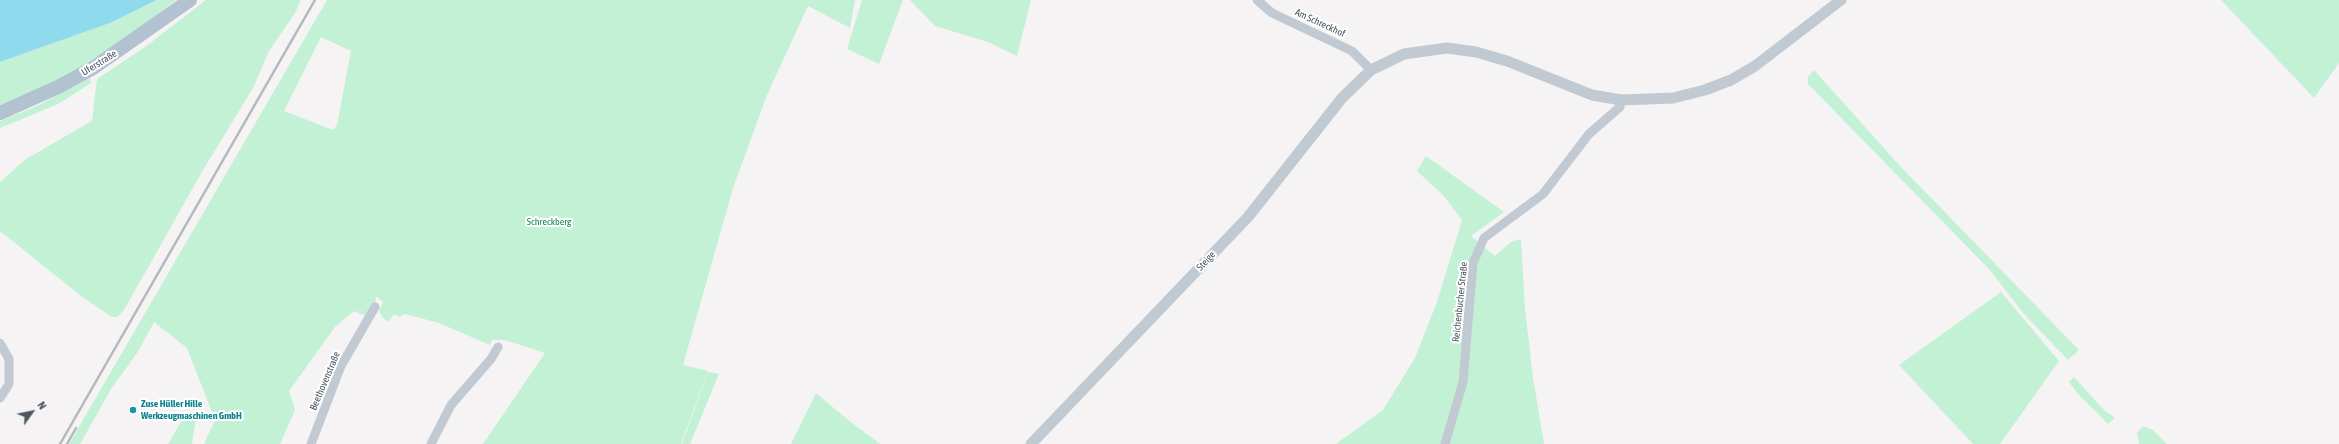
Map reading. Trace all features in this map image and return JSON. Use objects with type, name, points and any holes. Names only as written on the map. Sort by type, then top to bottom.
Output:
[{"type":"main road","name":"Uferstraße","points":[[0,113],[58,87],[93,68],[190,0]]},
{"type":"street","name":"Am Schreckhof","points":[[1257,0],[1272,12],[1352,51],[1371,70]]},
{"type":"street","name":"Steige","points":[[1031,444],[1248,217],[1342,98],[1371,70],[1404,54],[1427,49],[1447,48],[1476,52],[1499,59],[1592,95],[1621,100],[1673,98],[1705,90],[1731,80],[1755,66],[1841,0]]},
{"type":"street","name":"Reichenbucher Straße","points":[[1445,444],[1463,382],[1473,263],[1484,238],[1543,194],[1589,134],[1620,107],[1621,100]]},
{"type":"street","name":"Beethovenstraße","points":[[311,444],[341,366],[375,307]]},
{"type":"street","points":[[0,343],[9,359],[9,384],[0,398]]},
{"type":"street","points":[[431,444],[451,405],[490,359],[498,347]]},
{"type":"green space","points":[[157,0],[176,0],[105,55],[50,84],[0,105],[0,62],[110,23]]},
{"type":"green space","points":[[206,0],[301,0],[295,13],[269,51],[253,88],[203,170],[124,310],[117,317],[112,317],[81,296],[0,231],[0,182],[26,159],[92,121],[97,79],[145,47]]},
{"type":"green space","name":"Schreckberg","points":[[327,0],[855,0],[850,28],[808,6],[767,95],[733,188],[683,365],[708,371],[681,444],[483,444],[545,353],[505,340],[492,340],[490,345],[439,323],[405,314],[399,317],[394,314],[388,322],[383,318],[379,311],[383,302],[376,296],[375,307],[369,317],[354,311],[335,327],[289,391],[295,410],[280,444],[204,444],[215,420],[187,348],[154,322],[137,353],[111,389],[80,444],[69,444]],"holes":[[[321,37],[351,51],[337,125],[333,130],[284,111]]]},
{"type":"green space","points":[[862,0],[903,0],[879,64],[847,49]]},
{"type":"green space","points":[[910,0],[1031,0],[1017,56],[988,42],[935,26]]},
{"type":"green space","points":[[2221,0],[2339,0],[2339,63],[2314,98]]},
{"type":"green space","points":[[1814,70],[1899,165],[2079,350],[2068,360],[2024,314],[1989,269],[1808,84],[1808,77]]},
{"type":"green space","points":[[90,78],[91,83],[58,104],[0,128],[0,121],[37,106]]},
{"type":"green space","points":[[1426,156],[1504,212],[1471,236],[1495,256],[1511,242],[1521,239],[1525,309],[1533,378],[1544,444],[1336,444],[1383,410],[1415,358],[1437,302],[1462,220],[1443,195],[1417,171]]},
{"type":"green space","points":[[2001,292],[2059,361],[2000,444],[1973,444],[1899,365]]},
{"type":"green space","points":[[708,372],[719,374],[690,444],[682,444]]},
{"type":"green space","points":[[2074,377],[2105,411],[2115,418],[2108,424],[2078,394],[2069,382]]},
{"type":"green space","points":[[816,393],[848,420],[880,444],[791,444]]},
{"type":"green space","points":[[185,415],[196,418],[192,444],[168,444]]},
{"type":"green space","points":[[2143,426],[2153,430],[2167,444],[2139,444],[2137,433]]},
{"type":"water","points":[[0,0],[157,0],[110,23],[0,62]]},
{"type":"railway","points":[[60,444],[315,0]]},
{"type":"railway","points":[[67,444],[76,428]]},
{"type":"place","name":"Zuse Hüller Hille Werkzeugmaschinen GmbH","points":[[133,410]]}]
